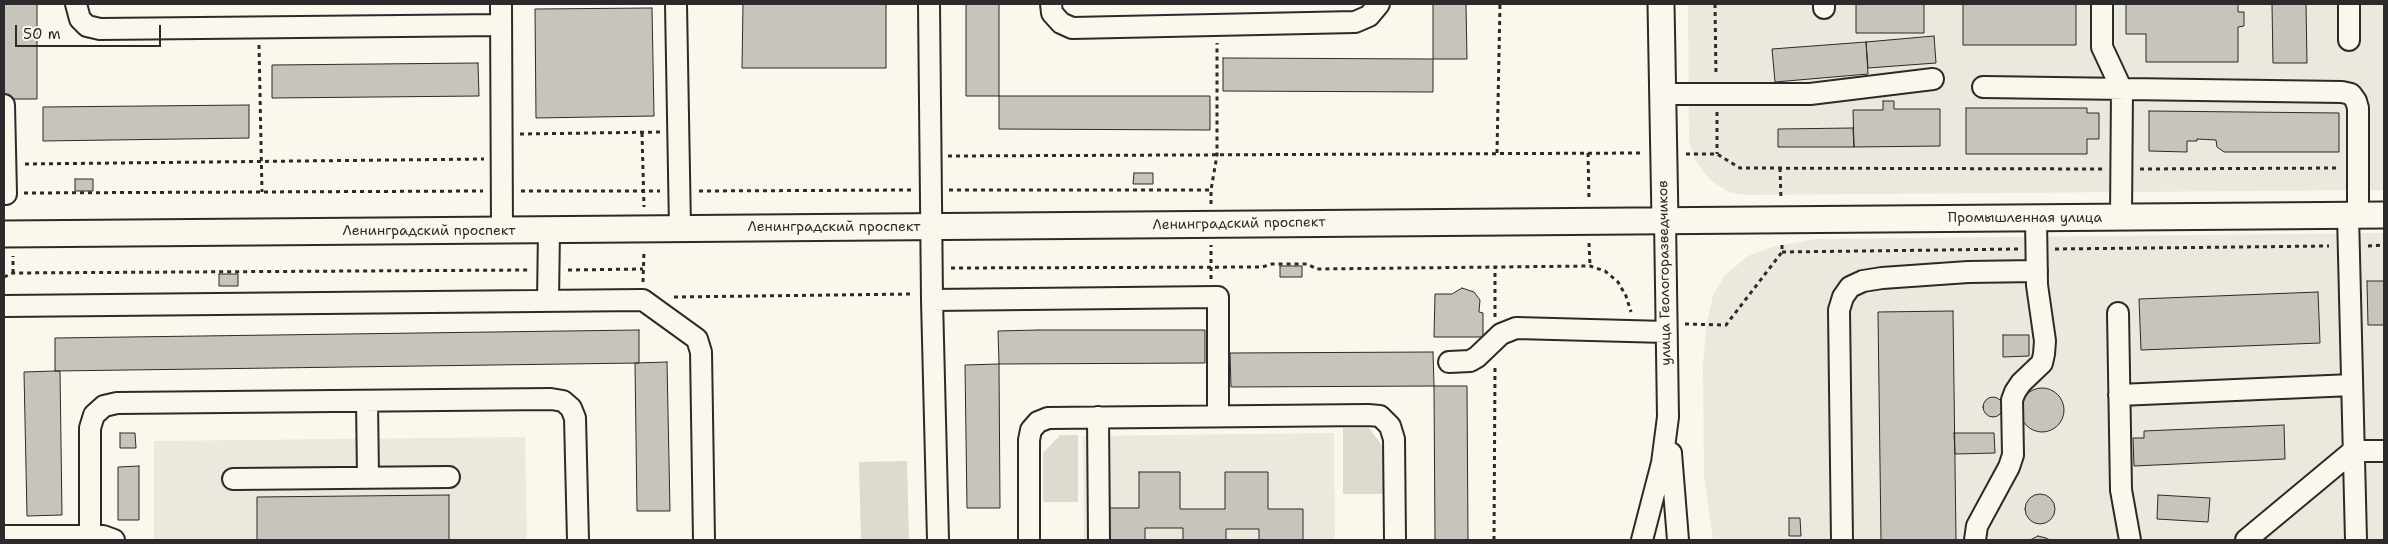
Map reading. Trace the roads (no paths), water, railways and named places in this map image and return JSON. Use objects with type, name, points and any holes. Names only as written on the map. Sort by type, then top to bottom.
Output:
[{"type":"main road","name":"улица Геологоразведчиков","points":[[1661,4],[1665,220]]},
{"type":"main road","name":"Промышленная улица","points":[[1665,220],[2384,215]]},
{"type":"main road","name":"Ленинградский проспект","points":[[4,234],[1665,220]]},
{"type":"street","points":[[76,4],[80,19],[87,26],[100,29],[501,25]]},
{"type":"street","points":[[501,4],[502,230]]},
{"type":"street","points":[[676,4],[680,228]]},
{"type":"street","points":[[928,4],[932,300],[938,540]]},
{"type":"street","points":[[1051,4],[1052,13],[1060,23],[1072,28],[1355,22],[1369,16],[1379,4]]},
{"type":"street","points":[[2102,4],[2102,47],[2122,90],[2122,217]]},
{"type":"street","points":[[2348,4],[2349,40]]},
{"type":"street","points":[[1662,94],[1810,94],[1933,79]]},
{"type":"street","points":[[1983,86],[2122,90],[2342,92],[2351,94],[2358,108],[2358,168],[2349,246],[2356,540]]},
{"type":"street","points":[[4,105],[6,194],[13,194]]},
{"type":"street","points":[[1975,540],[1977,526],[2009,467],[2013,454],[2012,400],[2021,383],[2042,363],[2044,354],[2045,341],[2038,292],[2036,218]]},
{"type":"street","name":"улица Геологоразведчиков","points":[[1642,540],[1662,463],[1668,417],[1665,220]]},
{"type":"street","points":[[548,301],[549,230]]},
{"type":"street","points":[[1842,540],[1839,310],[1850,287],[1863,281],[1882,278],[1968,272],[2037,272]]},
{"type":"street","points":[[932,300],[1218,297],[1218,416]]},
{"type":"street","points":[[4,306],[643,300],[697,339],[701,352],[704,540]]},
{"type":"street","points":[[2118,313],[2121,490],[2130,540]]},
{"type":"street","points":[[1449,362],[1470,361],[1508,330],[1516,328],[1666,332]]},
{"type":"street","points":[[2119,395],[2352,385]]},
{"type":"street","points":[[90,536],[90,428],[94,415],[104,406],[117,403],[551,399],[562,401],[571,408],[575,418],[578,540]]},
{"type":"street","points":[[367,401],[368,477]]},
{"type":"street","points":[[1029,540],[1028,440],[1031,430],[1038,422],[1048,418],[1368,415],[1380,416],[1390,426],[1394,439],[1395,540]]},
{"type":"street","points":[[1098,417],[1099,540]]},
{"type":"street","points":[[1668,417],[1678,540]]},
{"type":"street","points":[[2246,540],[2353,451],[2384,451]]},
{"type":"street","points":[[233,479],[449,476]]},
{"type":"street","points":[[4,536],[103,536],[114,540]]}]
